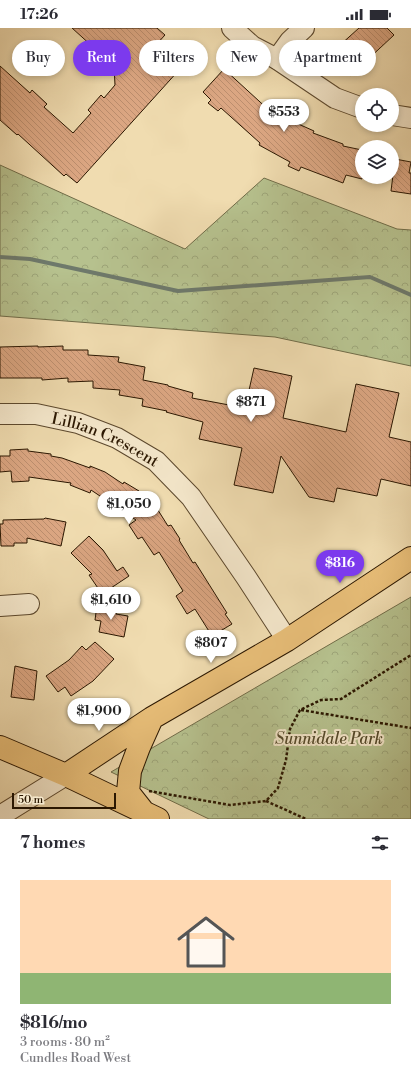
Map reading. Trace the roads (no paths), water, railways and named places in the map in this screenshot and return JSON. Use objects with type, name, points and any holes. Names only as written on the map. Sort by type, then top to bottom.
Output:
[{"type":"main road","points":[[66,775],[152,718],[287,640],[411,558]]},
{"type":"main road","points":[[150,815],[128,792],[130,771],[152,718]]},
{"type":"main road","points":[[0,746],[66,775],[150,815]]},
{"type":"street","points":[[232,28],[252,46],[277,59],[335,98],[355,105]]},
{"type":"street","points":[[277,59],[290,41],[304,28]]},
{"type":"street","points":[[399,115],[411,118]]},
{"type":"street","name":"Lillian Crescent","points":[[0,414],[36,414],[78,423],[117,438],[156,461],[191,497],[287,640]]},
{"type":"street","points":[[0,606],[29,604]]},
{"type":"street","points":[[0,816],[66,775]]},
{"type":"waterway","points":[[0,257],[30,259],[178,291],[370,277],[411,295]]},
{"type":"park label","name":"Sunnidale Park","points":[[329,738]]}]
